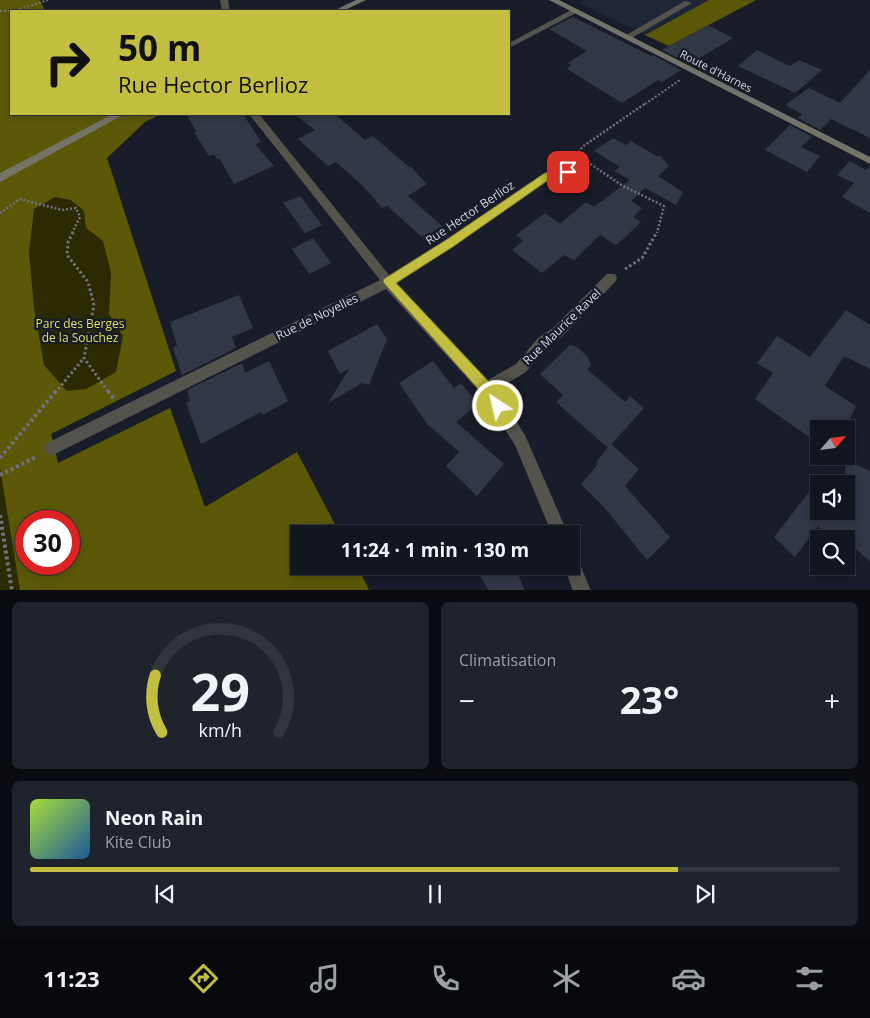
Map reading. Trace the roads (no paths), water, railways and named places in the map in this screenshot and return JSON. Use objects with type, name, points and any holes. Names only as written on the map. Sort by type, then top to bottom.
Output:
[{"type":"street","points":[[340,10],[362,0]]},
{"type":"street","name":"Route d'Harnes","points":[[553,0],[870,161]]},
{"type":"street","points":[[628,37],[688,3]]},
{"type":"street","points":[[510,45],[576,11]]},
{"type":"street","points":[[3,176],[118,115]]},
{"type":"street","points":[[255,115],[388,282],[486,388],[520,440],[556,525]]},
{"type":"street","name":"Rue Hector Berlioz","points":[[388,282],[450,243],[548,176],[568,172]]},
{"type":"street","name":"Rue Maurice Ravel","points":[[486,388],[521,368],[543,342],[558,332],[611,278]]},
{"type":"street","name":"Rue de Noyelles","points":[[52,448],[388,282]]},
{"type":"street","points":[[576,575],[582,590]]},
{"type":"park label","name":"Parc des Berges de la Souchez","points":[[80,331]]}]
